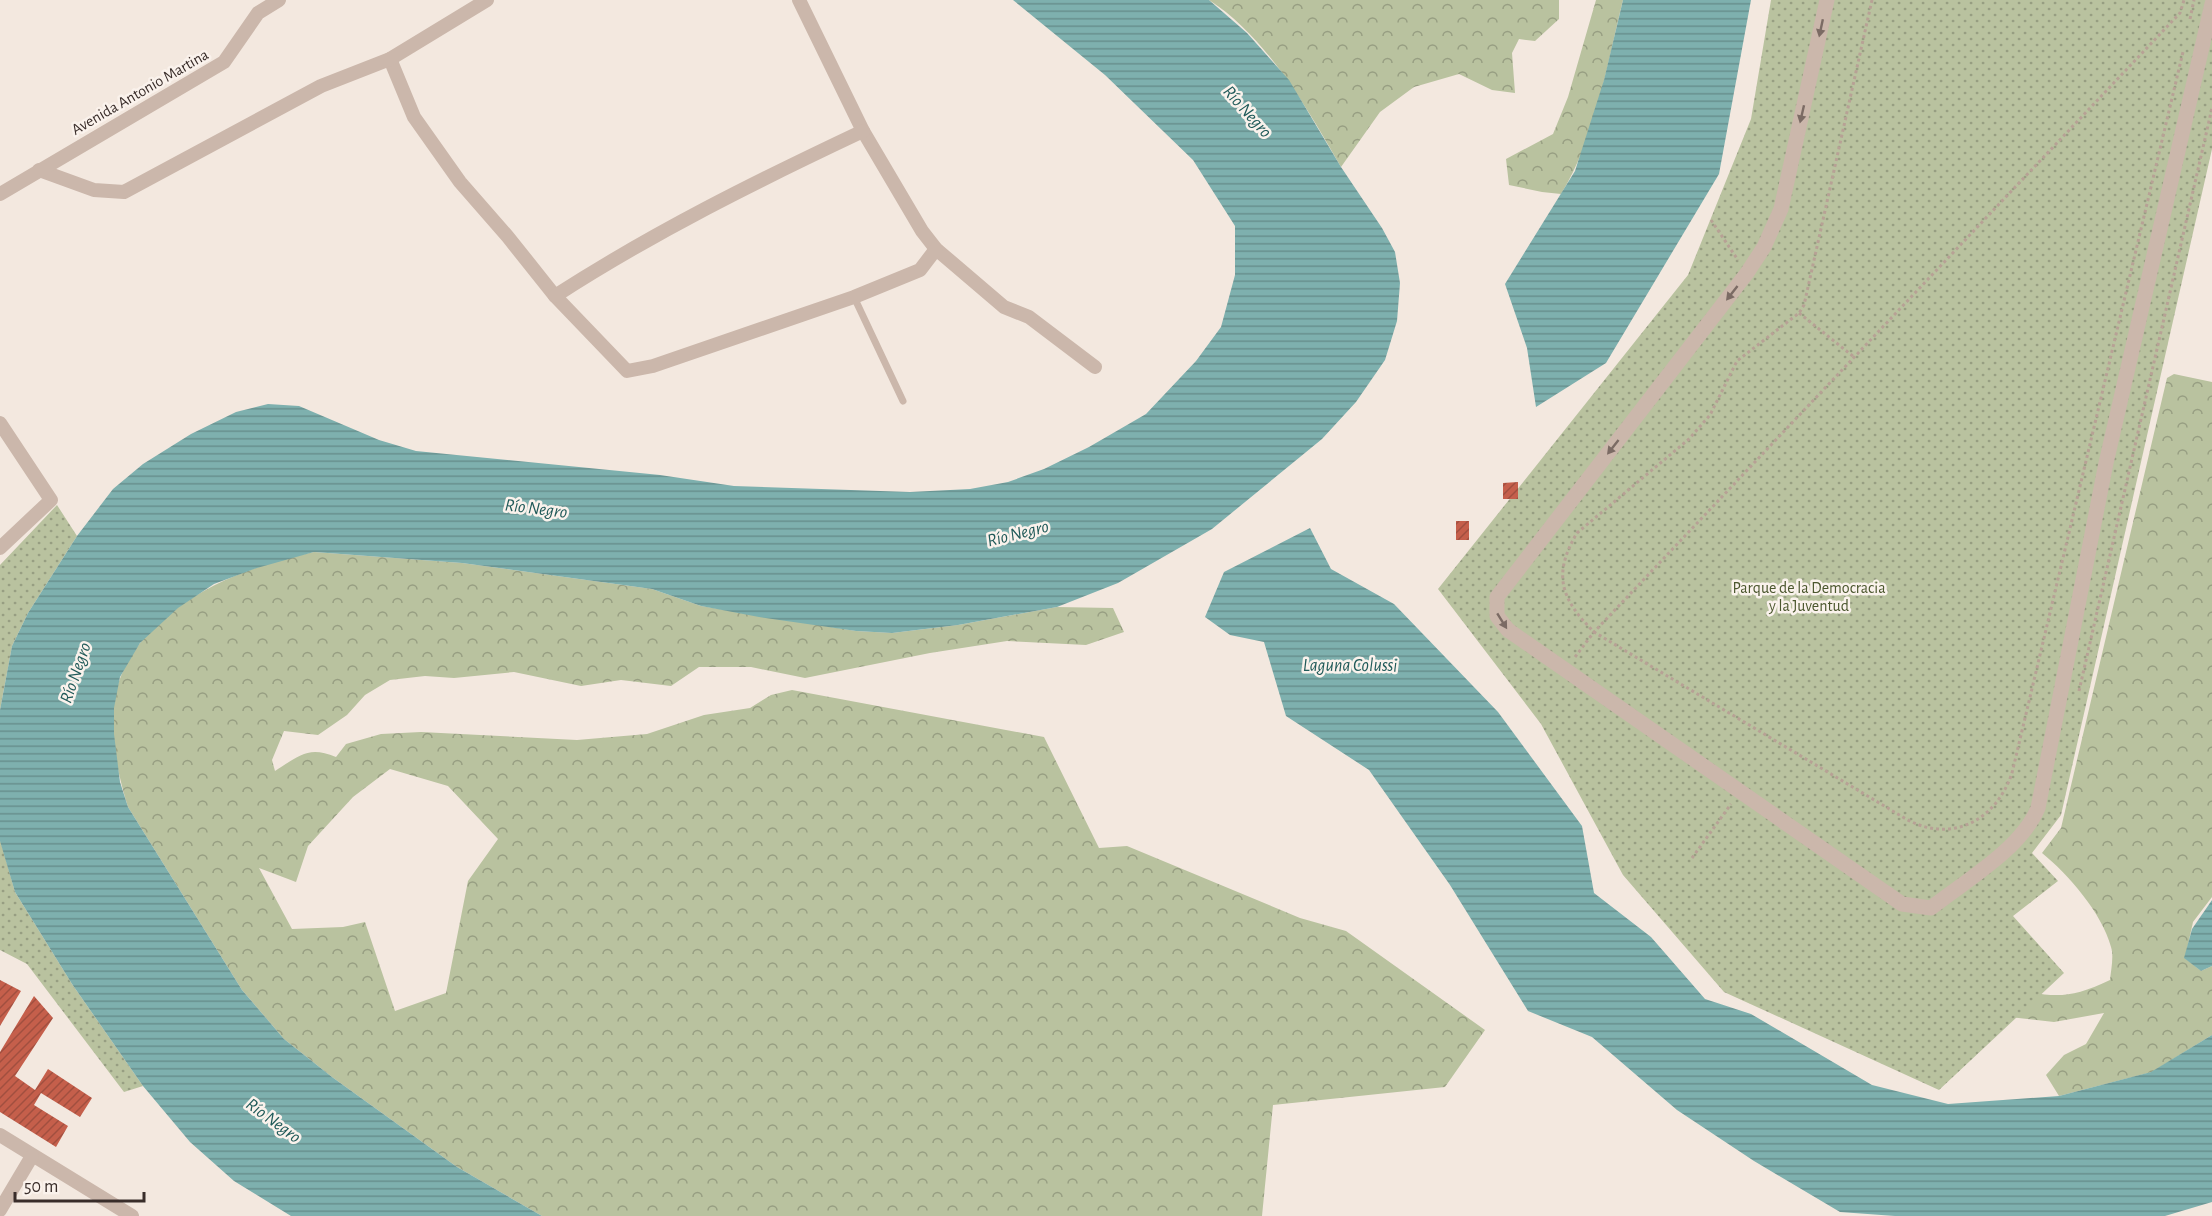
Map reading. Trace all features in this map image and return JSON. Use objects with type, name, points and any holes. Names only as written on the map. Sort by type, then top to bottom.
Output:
[{"type":"street","name":"Avenida Antonio Martina","points":[[0,194],[224,62],[258,13],[279,0]]},
{"type":"street","points":[[39,170],[94,190],[124,192],[321,86],[390,59],[487,0]]},
{"type":"street","points":[[799,0],[863,131],[922,231],[936,249],[1004,307],[1029,317],[1095,367]]},
{"type":"street","points":[[1827,0],[1781,209],[1764,247],[1747,273],[1497,597],[1497,616],[1508,630],[1564,670],[1741,790],[1902,904],[1930,908],[2008,848],[2033,822],[2038,808],[2106,463],[2212,4]]},
{"type":"street","points":[[390,59],[414,117],[453,173],[555,296],[627,371],[653,366],[854,297],[920,270],[936,249]]},
{"type":"street","points":[[555,296],[612,259],[736,191],[863,131]]},
{"type":"street","points":[[0,423],[51,500],[0,548]]},
{"type":"street","points":[[0,1135],[132,1216]]},
{"type":"street","points":[[0,1210],[32,1156]]},
{"type":"lane","points":[[854,297],[903,401]]},
{"type":"path","points":[[1872,0],[1821,223],[1808,294],[1799,313],[1737,361],[1710,415],[1689,440],[1577,533],[1565,553],[1562,570],[1564,589],[1573,611],[1594,632],[1920,827],[1938,831],[1956,829],[1974,822],[1990,810],[2001,797],[2012,773],[2184,44]]},
{"type":"path","points":[[1564,670],[1594,632],[2182,9],[2184,0]]},
{"type":"path","points":[[2190,21],[2194,0]]},
{"type":"path","points":[[2182,9],[2192,11]]},
{"type":"path","points":[[2077,701],[2212,108]]},
{"type":"path","points":[[1711,220],[1741,264],[1746,257]]},
{"type":"path","points":[[1799,313],[1854,357]]},
{"type":"path","points":[[1692,858],[1741,790]]},
{"type":"green space","points":[[1209,0],[1559,0],[1559,19],[1535,41],[1519,39],[1512,53],[1515,93],[1492,90],[1459,74],[1414,87],[1380,112],[1341,167],[1315,122],[1268,54],[1230,15]]},
{"type":"green space","points":[[1596,0],[1623,0],[1599,100],[1573,172],[1561,194],[1509,185],[1506,159],[1553,134],[1568,97]]},
{"type":"green space","name":"Parque de la Democracia y la Juventud","points":[[1771,0],[2212,0],[2212,149],[2061,815],[2032,853],[2058,881],[2013,916],[2064,973],[1939,1090],[1724,992],[1623,875],[1541,724],[1438,589],[1688,275],[1751,119]]},
{"type":"green space","points":[[2174,374],[2212,382],[2212,897],[2193,922],[2185,958],[2201,971],[2212,966],[2212,1035],[2152,1072],[2059,1096],[2046,1075],[2064,1055],[2086,1044],[2104,1013],[2054,1022],[2001,1016],[1995,983],[2040,994],[2065,995],[2093,988],[2110,980],[2112,951],[2107,934],[2083,895],[2042,853],[2061,828],[2167,378]]},
{"type":"green space","points":[[57,505],[77,536],[28,613],[12,646],[0,710],[0,565]]},
{"type":"green space","points":[[314,552],[462,563],[652,589],[701,606],[856,631],[892,633],[958,625],[1057,607],[1113,608],[1124,632],[1086,645],[1007,641],[930,653],[805,678],[751,667],[699,667],[671,686],[621,680],[581,686],[514,672],[454,678],[425,676],[390,680],[365,695],[347,715],[318,735],[284,731],[272,760],[275,771],[297,757],[311,752],[336,757],[346,744],[381,734],[421,732],[577,740],[647,734],[704,715],[750,708],[771,695],[792,690],[1044,737],[1099,848],[1127,846],[1300,918],[1346,931],[1485,1030],[1445,1087],[1273,1105],[1262,1216],[542,1216],[457,1167],[332,1077],[284,1039],[242,990],[128,807],[116,759],[113,708],[121,676],[135,651],[153,628],[202,592],[229,578],[287,558]],"holes":[[[390,769],[448,786],[498,839],[468,881],[446,993],[395,1011],[365,922],[343,927],[292,929],[259,868],[296,882],[308,846],[353,797]]]},
{"type":"green space","points":[[0,839],[15,892],[72,984],[143,1086],[124,1092],[27,964],[0,950]]},
{"type":"water","name":"Río Negro","points":[[1013,0],[1209,0],[1247,33],[1289,80],[1395,252],[1400,283],[1397,321],[1385,360],[1356,402],[1322,439],[1212,529],[1118,583],[1057,607],[958,625],[892,633],[856,631],[701,606],[652,589],[462,563],[314,552],[257,568],[214,584],[178,608],[140,643],[120,677],[114,708],[114,734],[120,782],[128,807],[242,990],[284,1039],[332,1077],[457,1167],[542,1216],[291,1216],[234,1181],[190,1142],[143,1086],[72,984],[15,892],[0,841],[0,710],[12,646],[28,613],[77,536],[113,489],[143,464],[191,434],[236,412],[268,404],[299,406],[379,440],[416,451],[660,475],[734,486],[910,492],[970,489],[1008,482],[1044,469],[1089,447],[1146,414],[1196,361],[1221,327],[1235,275],[1235,226],[1193,160],[1105,75]]},
{"type":"water","points":[[1623,0],[1751,0],[1719,174],[1606,363],[1536,407],[1527,348],[1505,284],[1575,171],[1604,80]]},
{"type":"water","name":"Laguna Colussi","points":[[1310,528],[1331,569],[1394,604],[1498,712],[1582,826],[1594,893],[1651,937],[1705,999],[1751,1014],[1872,1085],[1948,1104],[2059,1096],[2151,1072],[2212,1035],[2212,1202],[2165,1216],[1895,1216],[1840,1212],[1754,1161],[1677,1110],[1592,1037],[1528,1011],[1450,885],[1369,770],[1286,716],[1264,642],[1230,635],[1205,617],[1224,572]]},
{"type":"water","points":[[2212,900],[2212,966],[2201,971],[2184,958],[2192,929]]},
{"type":"building","points":[[1518,482],[1518,499],[1503,499],[1503,483]]},
{"type":"building","points":[[1456,521],[1469,521],[1469,540],[1456,540]]},
{"type":"building","points":[[0,980],[21,991],[0,1026]]},
{"type":"building","points":[[34,996],[53,1018],[15,1076],[35,1090],[48,1069],[92,1098],[80,1117],[41,1093],[34,1105],[68,1126],[56,1147],[0,1112],[0,1052]]}]
